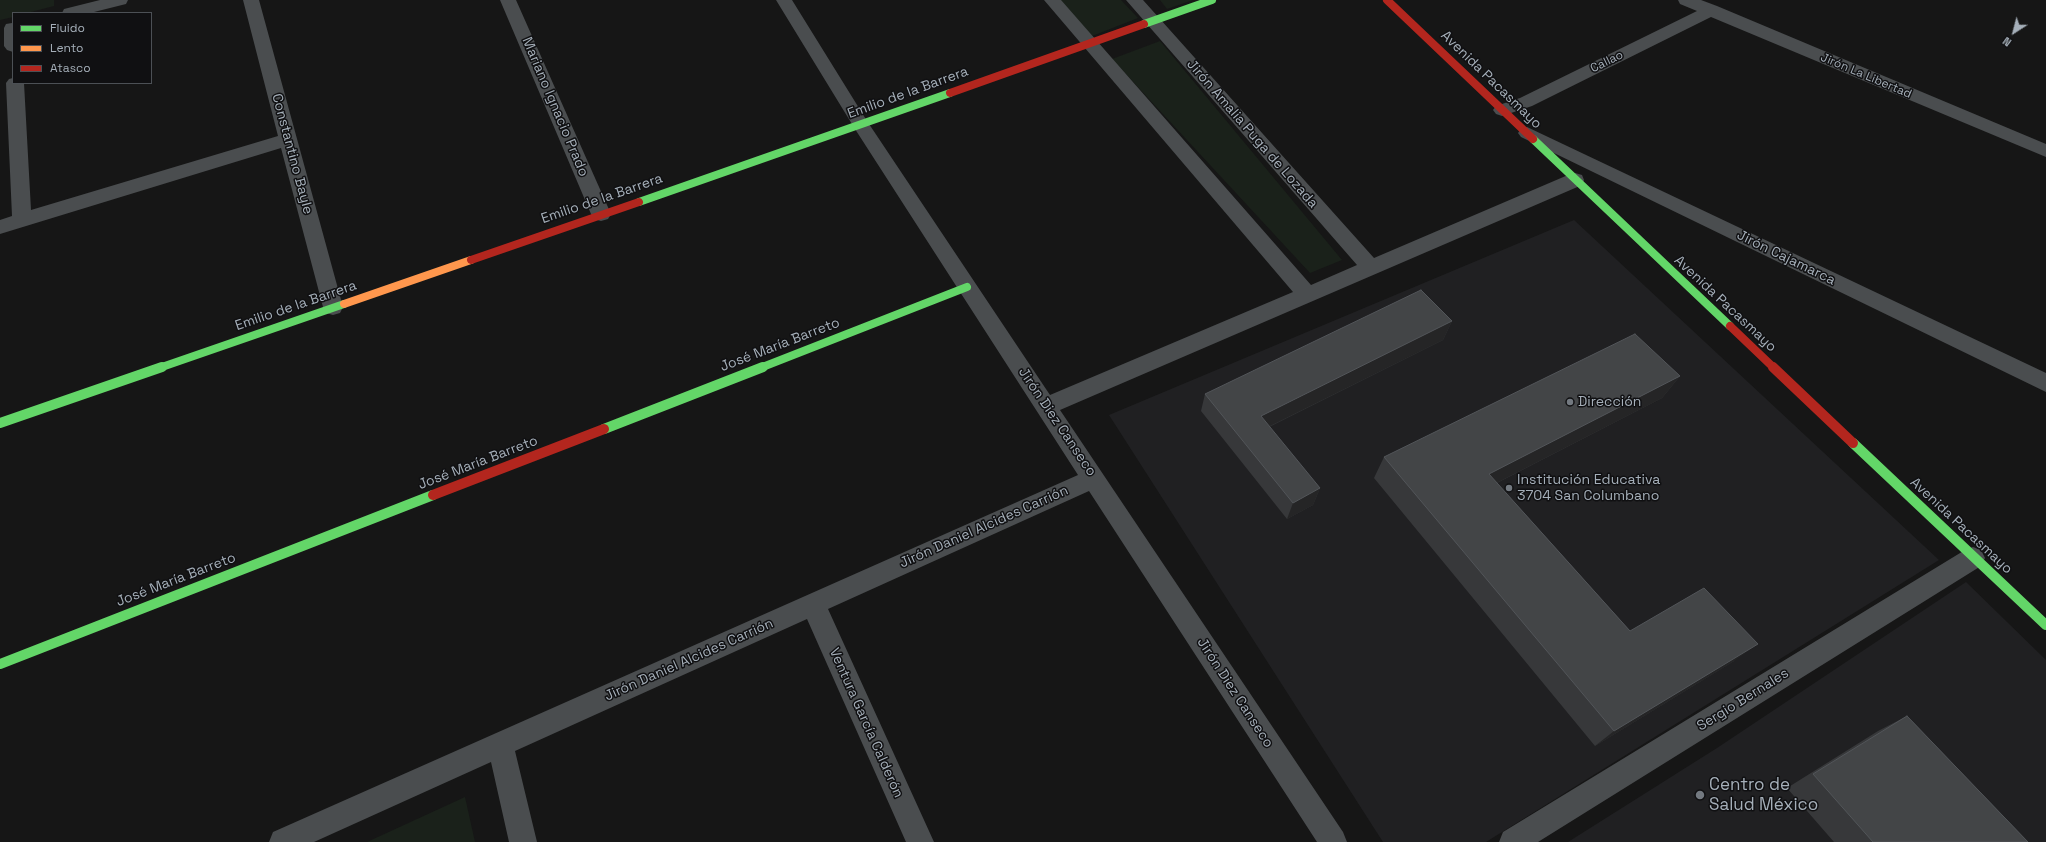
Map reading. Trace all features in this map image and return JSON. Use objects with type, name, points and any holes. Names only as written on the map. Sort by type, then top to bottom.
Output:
[{"type":"street","points":[[74,12],[120,0]]},
{"type":"street","name":"Constantino Bayle","points":[[251,0],[333,308]]},
{"type":"street","name":"Mariano Ignacio Prado","points":[[508,0],[601,214]]},
{"type":"street","name":"Jirón Diez Canseco","points":[[784,0],[861,125],[1334,842]]},
{"type":"street","points":[[1052,0],[1307,294]]},
{"type":"street","name":"Jirón Amalia Puga de Lozada","points":[[1134,0],[1371,268]]},
{"type":"street","name":"Emilio de la Barrera","points":[[0,423],[861,125],[1212,0]]},
{"type":"street","name":"Avenida Pacasmayo","points":[[1388,0],[1575,180],[1973,558],[2046,625]]},
{"type":"street","name":"Jirón La Libertad","points":[[1686,0],[2046,151]]},
{"type":"street","name":"Callao","points":[[1502,110],[1526,102],[1711,10]]},
{"type":"street","points":[[8,29],[12,43]]},
{"type":"street","points":[[15,84],[22,220]]},
{"type":"street","name":"Jirón Cajamarca","points":[[1527,133],[2046,383]]},
{"type":"street","points":[[0,227],[288,139]]},
{"type":"street","points":[[1046,406],[1575,180]]},
{"type":"street","name":"José María Barreto","points":[[0,664],[967,287]]},
{"type":"street","name":"Jirón Daniel Alcides Carrión","points":[[283,842],[1094,478]]},
{"type":"street","name":"Sergio Bernales","points":[[1513,842],[1973,558]]},
{"type":"street","name":"Ventura García Calderón","points":[[813,604],[920,842]]},
{"type":"street","points":[[500,745],[523,842]]},
{"type":"shaded area","points":[[0,0],[54,0],[54,6],[31,12],[12,12],[12,17],[0,20]]},
{"type":"shaded area","points":[[1060,0],[1121,0],[1138,18],[1092,36]]},
{"type":"shaded area","points":[[1160,0],[1193,0],[1167,9]]},
{"type":"shaded area","points":[[1160,41],[1342,260],[1310,273],[1112,59]]},
{"type":"shaded area","name":"Institución Educativa 3704 San Columbano","points":[[1574,220],[1939,560],[1486,842],[1383,842],[1109,415]]},
{"type":"shaded area","points":[[1966,582],[2046,660],[2046,842],[1568,842],[1717,748]]},
{"type":"shaded area","points":[[465,797],[475,842],[367,842]]},
{"type":"building","points":[[1421,290],[1452,321],[1261,416],[1320,488],[1293,503],[1205,394]]},
{"type":"building","points":[[1635,334],[1680,376],[1489,474],[1630,631],[1704,588],[1758,644],[1614,731],[1384,457]]},
{"type":"building","points":[[1907,716],[2028,842],[1873,842],[1813,774]]},
{"type":"traffic: fast","points":[[1144,24],[1212,0]]},
{"type":"traffic: fast","points":[[639,202],[950,93]]},
{"type":"traffic: fast","points":[[1533,139],[1730,326]]},
{"type":"traffic: fast","points":[[604,429],[967,287]]},
{"type":"traffic: fast","points":[[0,423],[344,304]]},
{"type":"traffic: fast","points":[[1853,443],[2046,625]]},
{"type":"traffic: fast","points":[[0,664],[433,495]]},
{"type":"traffic: slow","points":[[344,304],[471,260]]},
{"type":"traffic: jam","points":[[1387,0],[1533,139]]},
{"type":"traffic: jam","points":[[950,93],[1144,24]]},
{"type":"traffic: jam","points":[[471,260],[639,202]]},
{"type":"traffic: jam","points":[[1730,326],[1853,443]]},
{"type":"traffic: jam","points":[[433,495],[604,429]]},
{"type":"place","name":"Dirección","points":[[1570,402]]},
{"type":"place","name":"Institución Educativa 3704 San Columbano","points":[[1509,488]]},
{"type":"place","name":"Centro de Salud México","points":[[1700,795]]}]
